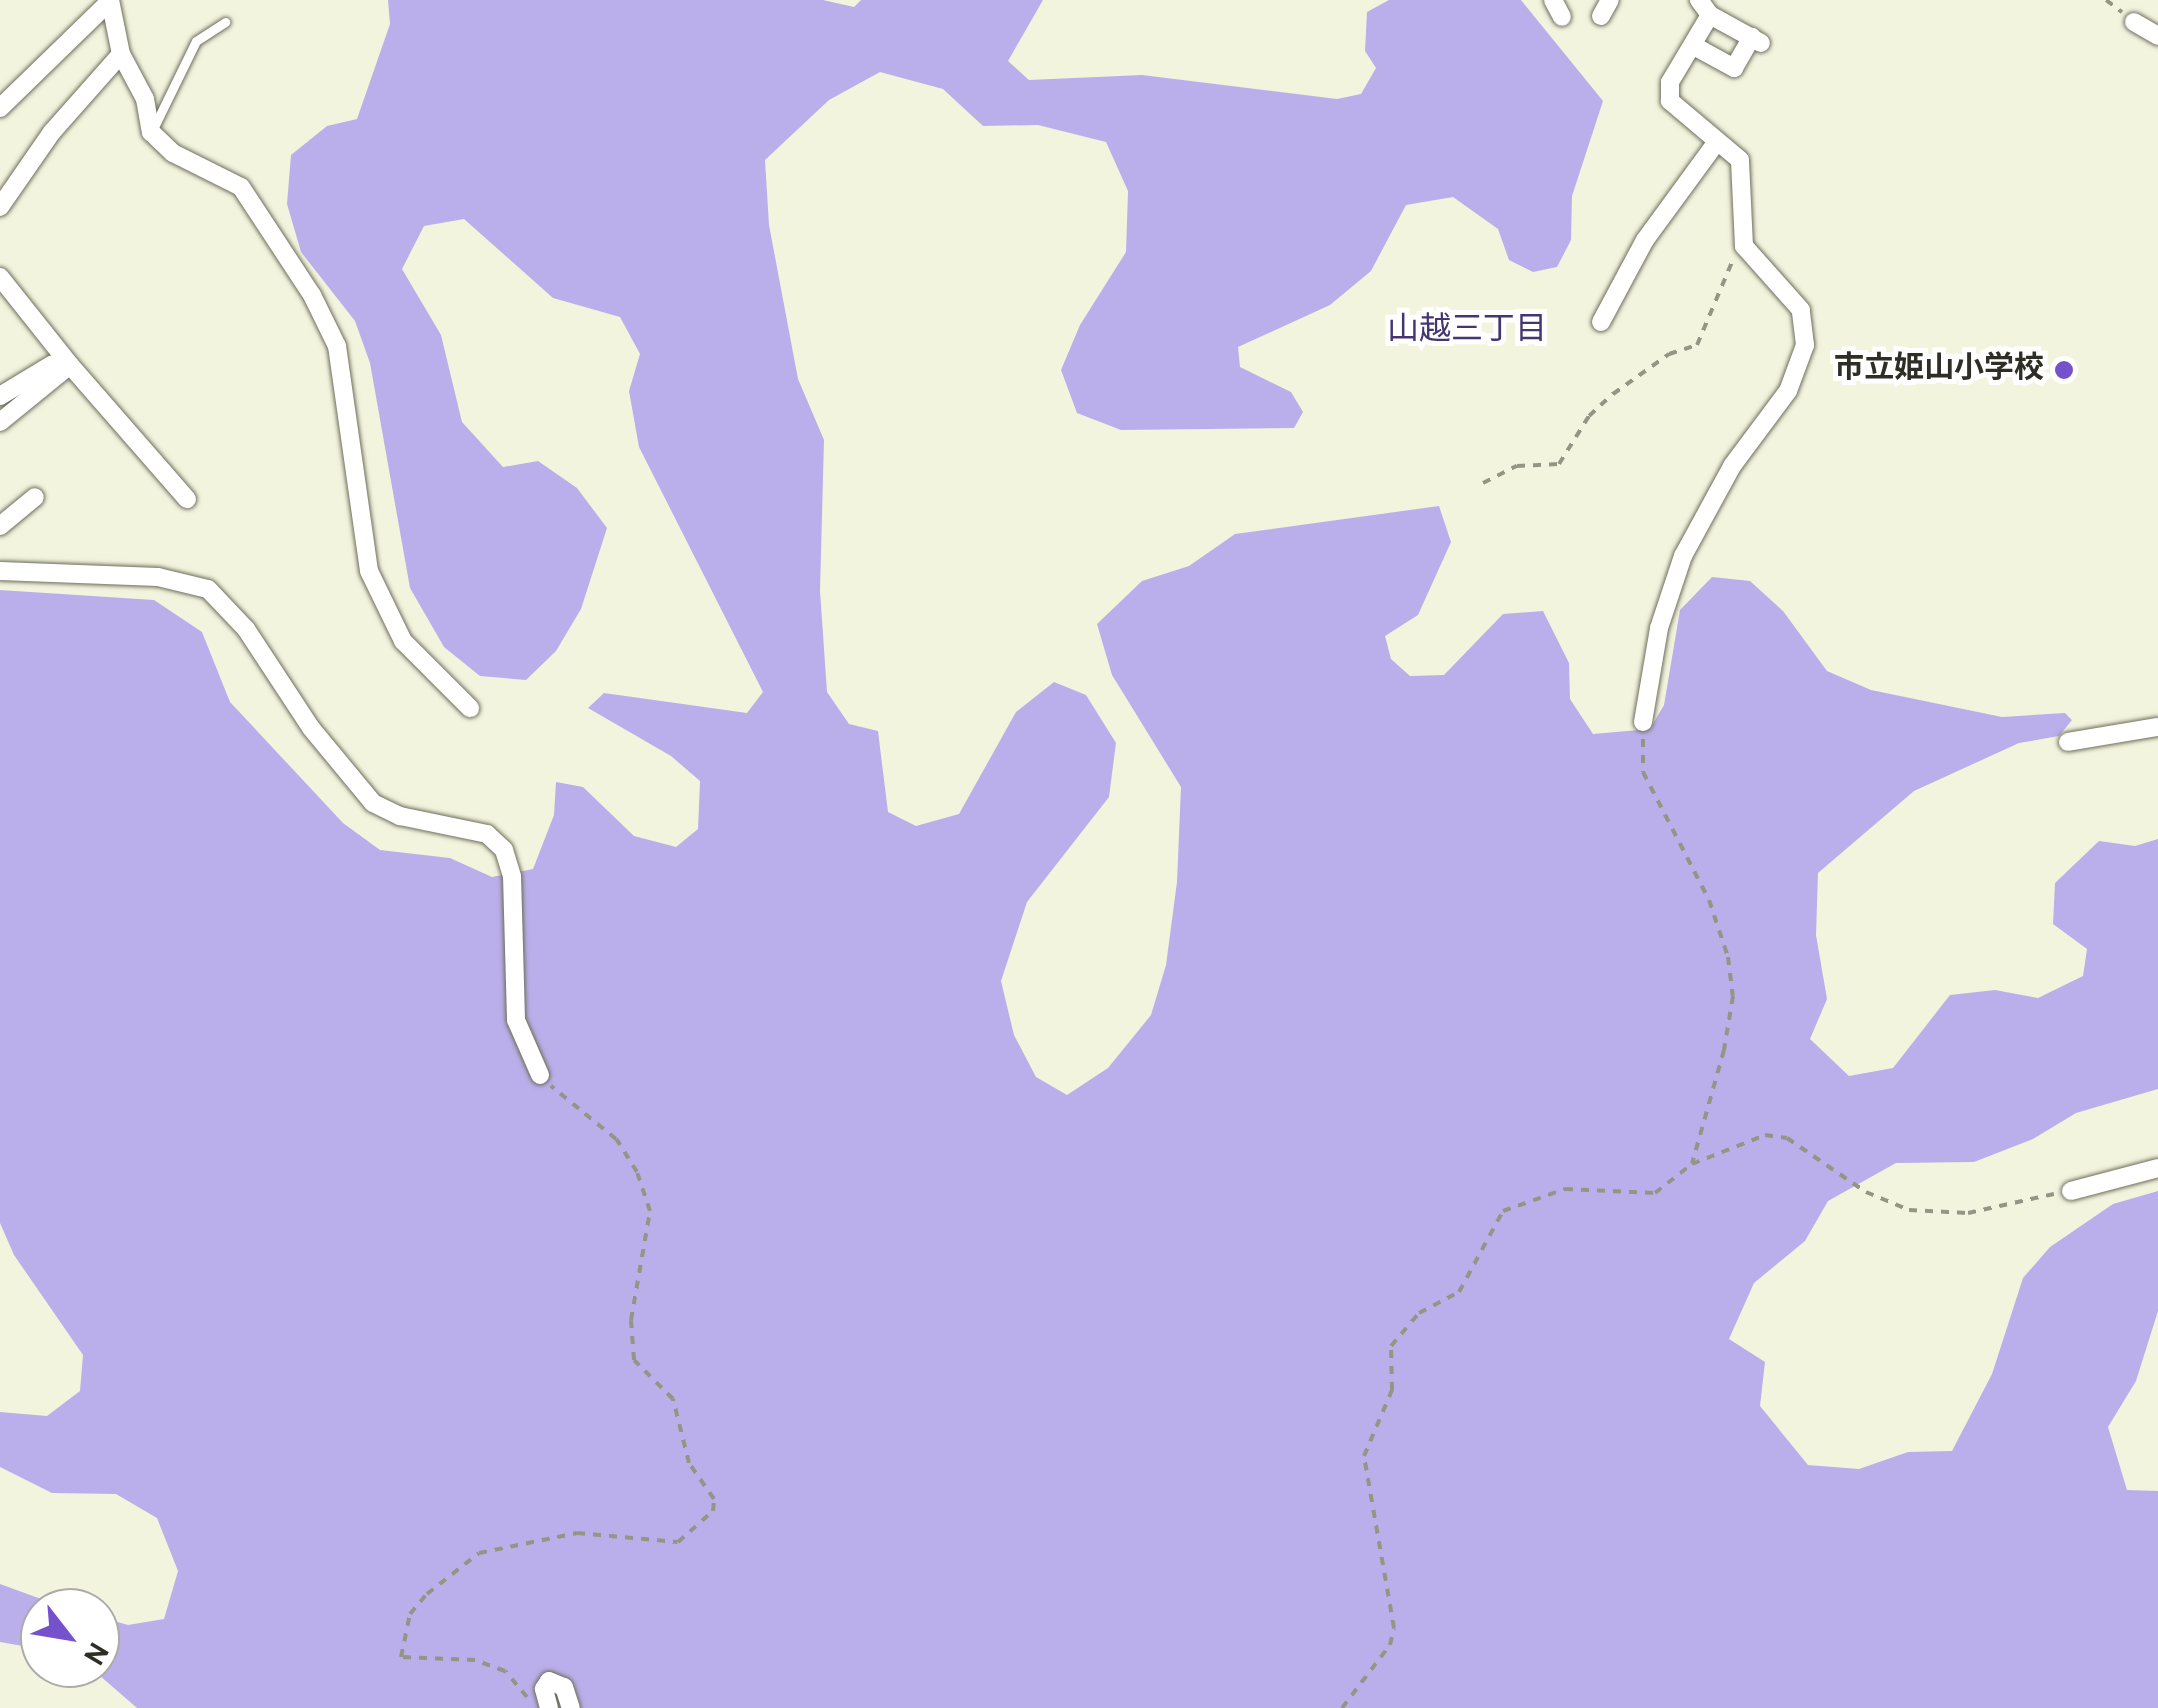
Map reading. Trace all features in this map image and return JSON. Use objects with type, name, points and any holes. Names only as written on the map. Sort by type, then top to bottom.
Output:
[{"type":"street","points":[[110,1],[121,54],[151,115],[151,132],[173,153],[241,187],[312,295],[337,346],[369,571],[403,641],[470,708]]},
{"type":"street","points":[[0,108],[110,1]]},
{"type":"street","points":[[1643,722],[1660,628],[1683,556],[1732,466],[1788,391],[1806,345],[1801,310],[1744,246],[1744,171],[1670,101],[1670,82],[1694,46],[1704,8],[1757,40],[1734,68],[1694,46]]},
{"type":"street","points":[[2134,22],[2158,36]]},
{"type":"street","points":[[0,207],[52,132],[121,54]]},
{"type":"street","points":[[1601,322],[1645,240],[1716,143]]},
{"type":"street","points":[[0,277],[67,361],[187,498]]},
{"type":"street","points":[[0,396],[67,361]]},
{"type":"street","points":[[0,422],[67,361]]},
{"type":"street","points":[[0,526],[36,497]]},
{"type":"street","points":[[0,571],[158,577],[208,589],[246,628],[365,795],[400,816],[464,827],[495,842],[512,876],[516,1020],[540,1075]]},
{"type":"street","points":[[2068,742],[2158,727]]},
{"type":"street","points":[[2071,1190],[2158,1168]]},
{"type":"street","points":[[549,1708],[544,1689],[549,1681],[564,1688],[572,1708]]},
{"type":"lane","points":[[151,132],[196,41],[225,22]]},
{"type":"path","points":[[1482,483],[1517,466],[1560,464],[1590,416],[1613,394],[1669,354],[1697,345],[1744,246]]},
{"type":"path","points":[[1643,722],[1643,772],[1709,900],[1730,976],[1724,1050],[1696,1131],[1692,1164]]},
{"type":"path","points":[[536,1708],[505,1671],[400,1656],[410,1614],[452,1571],[479,1554],[577,1533],[678,1542],[712,1510],[714,1499],[689,1463],[673,1399],[634,1360],[631,1320],[650,1211],[637,1172],[616,1138],[574,1110],[540,1075]]},
{"type":"path","points":[[1342,1708],[1390,1645],[1394,1628],[1364,1456],[1392,1390],[1391,1346],[1402,1327],[1459,1292],[1502,1211],[1520,1200],[1565,1189],[1655,1193],[1692,1164],[1765,1135],[1787,1138],[1866,1192],[1909,1210],[1968,1213],[2071,1190]]},
{"type":"shaded area","points":[[388,0],[823,0],[854,7],[861,0],[1043,0],[1008,61],[1029,80],[1142,75],[1337,99],[1361,94],[1376,68],[1365,51],[1367,12],[1389,0],[1521,0],[1603,101],[1572,196],[1571,240],[1557,267],[1533,272],[1509,260],[1498,229],[1453,197],[1406,205],[1371,271],[1330,305],[1238,347],[1240,367],[1291,392],[1303,412],[1294,428],[1121,430],[1077,413],[1061,370],[1080,325],[1126,252],[1128,191],[1106,142],[1038,125],[983,126],[943,89],[880,72],[829,100],[765,160],[769,225],[798,379],[824,440],[820,591],[827,692],[849,724],[878,731],[888,812],[916,826],[959,814],[1016,712],[1054,682],[1086,695],[1116,743],[1109,797],[1027,902],[1001,981],[1014,1035],[1036,1077],[1067,1095],[1108,1068],[1151,1015],[1166,965],[1177,882],[1181,787],[1112,675],[1097,624],[1142,581],[1189,566],[1235,534],[1439,506],[1451,542],[1418,615],[1385,636],[1391,659],[1410,676],[1444,675],[1503,614],[1543,611],[1569,663],[1570,699],[1593,734],[1650,729],[1664,705],[1680,610],[1712,577],[1750,581],[1783,611],[1827,671],[1871,690],[2002,717],[2065,713],[2072,720],[2059,736],[2019,743],[1914,791],[1818,873],[1816,935],[1827,999],[1810,1039],[1849,1076],[1893,1068],[1950,995],[1995,990],[2038,998],[2083,976],[2087,949],[2053,924],[2055,883],[2099,841],[2135,846],[2158,839],[2158,1089],[2076,1113],[2033,1139],[1974,1162],[1896,1163],[1828,1201],[1805,1241],[1754,1283],[1729,1339],[1765,1362],[1760,1406],[1808,1465],[1859,1469],[1908,1452],[1952,1451],[1992,1374],[2023,1278],[2050,1247],[2113,1204],[2158,1191],[2158,1311],[2136,1381],[2108,1427],[2127,1490],[2158,1491],[2158,1708],[137,1708],[114,1688],[120,1688],[120,1623],[164,1619],[178,1571],[157,1518],[116,1494],[52,1493],[0,1467],[0,1412],[47,1416],[80,1391],[83,1355],[14,1255],[0,1223],[0,590],[154,600],[202,632],[230,702],[343,823],[380,850],[450,858],[492,877],[533,869],[554,815],[556,782],[583,787],[634,836],[676,847],[698,829],[700,781],[671,756],[588,708],[604,693],[747,713],[763,692],[639,447],[629,391],[640,354],[620,317],[553,298],[464,219],[424,226],[402,269],[441,335],[462,422],[503,467],[538,461],[577,488],[607,528],[581,609],[556,651],[526,680],[480,676],[444,647],[410,588],[370,363],[355,321],[301,252],[287,204],[291,155],[327,126],[357,119],[390,24]]},
{"type":"shaded area","points":[[0,1584],[20,1591],[20,1646],[0,1642]]},
{"type":"place","name":"市立姫山小学校","points":[[2064,370]]},
{"type":"district","name":"山越三丁目","points":[[1467,331]]}]
